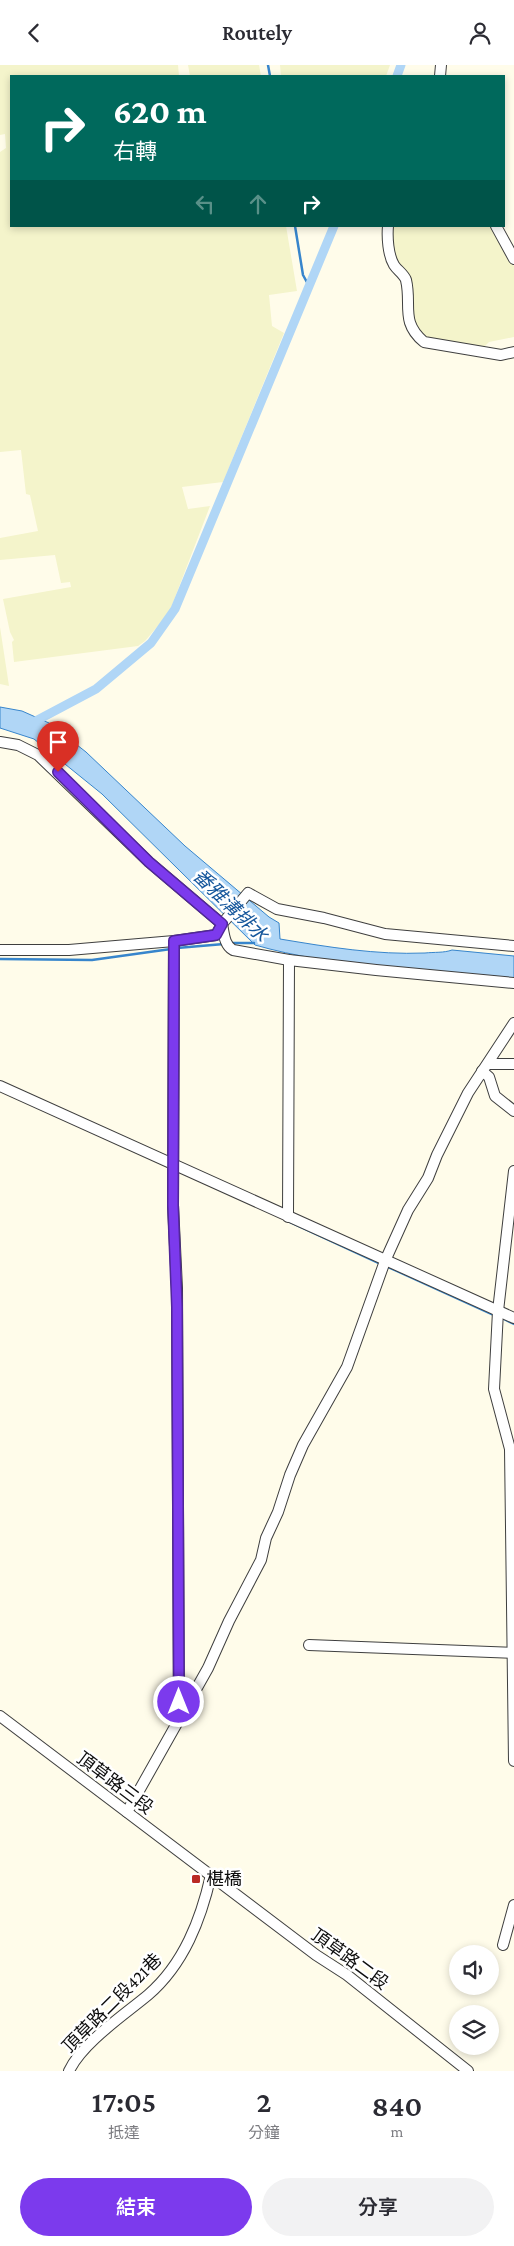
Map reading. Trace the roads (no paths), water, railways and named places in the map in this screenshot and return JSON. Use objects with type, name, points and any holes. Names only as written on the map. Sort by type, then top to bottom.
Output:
[{"type":"street","points":[[388,227],[393,264],[406,279],[409,322],[418,337],[424,342],[501,355],[514,352]]},
{"type":"street","points":[[497,227],[514,259]]},
{"type":"street","points":[[0,742],[18,745],[38,755],[68,781],[149,862],[222,924],[227,943],[289,960],[514,983]]},
{"type":"street","points":[[2,954],[174,947],[216,935],[222,924],[248,893],[277,909],[324,918],[384,934],[514,946]]},
{"type":"street","points":[[174,947],[173,1163],[179,1521],[179,1721]]},
{"type":"street","points":[[288,1217],[289,960]]},
{"type":"street","points":[[127,1812],[208,1668],[229,1621],[261,1560],[266,1538],[303,1445],[347,1367],[385,1261],[408,1210],[428,1178],[437,1155],[468,1093],[514,1023]]},
{"type":"street","points":[[485,1068],[514,1064]]},
{"type":"street","points":[[485,1068],[495,1096],[514,1111]]},
{"type":"street","points":[[0,1086],[514,1318]]},
{"type":"street","points":[[514,1171],[498,1311],[494,1389],[510,1449],[514,1761]]},
{"type":"street","points":[[310,1645],[513,1653]]},
{"type":"street","name":"頂草路三段","points":[[0,1716],[211,1875]]},
{"type":"street","name":"頂草路二段421巷","points":[[69,2071],[74,2061],[114,2022],[150,1994],[170,1973],[183,1953],[203,1909],[211,1875]]},
{"type":"street","name":"頂草路二段","points":[[211,1875],[316,1955],[348,1975],[468,2071]]},
{"type":"street","points":[[503,1945],[514,1905]]},
{"type":"water","name":"番雅溝排水","points":[[0,707],[22,711],[49,723],[86,752],[185,846],[269,917],[279,923],[280,939],[370,952],[425,953],[452,950],[514,956],[514,978],[317,959],[255,945],[102,794],[34,739],[0,728]]},
{"type":"waterway","points":[[268,65],[270,75]]},
{"type":"waterway","points":[[397,75],[401,65]]},
{"type":"waterway","points":[[295,227],[303,275],[309,286]]},
{"type":"waterway","points":[[30,724],[96,689],[151,643],[175,609],[334,227]]},
{"type":"waterway","name":"番雅溝排水","points":[[232,943],[254,943]]},
{"type":"waterway","points":[[177,948],[224,944]]},
{"type":"waterway","points":[[0,959],[92,960],[171,949]]},
{"type":"waterway","points":[[288,1221],[381,1264]]},
{"type":"waterway","points":[[386,1266],[494,1315]]},
{"type":"waterway","points":[[502,1318],[514,1324]]},
{"type":"place","name":"椹橋","points":[[196,1879]]}]
